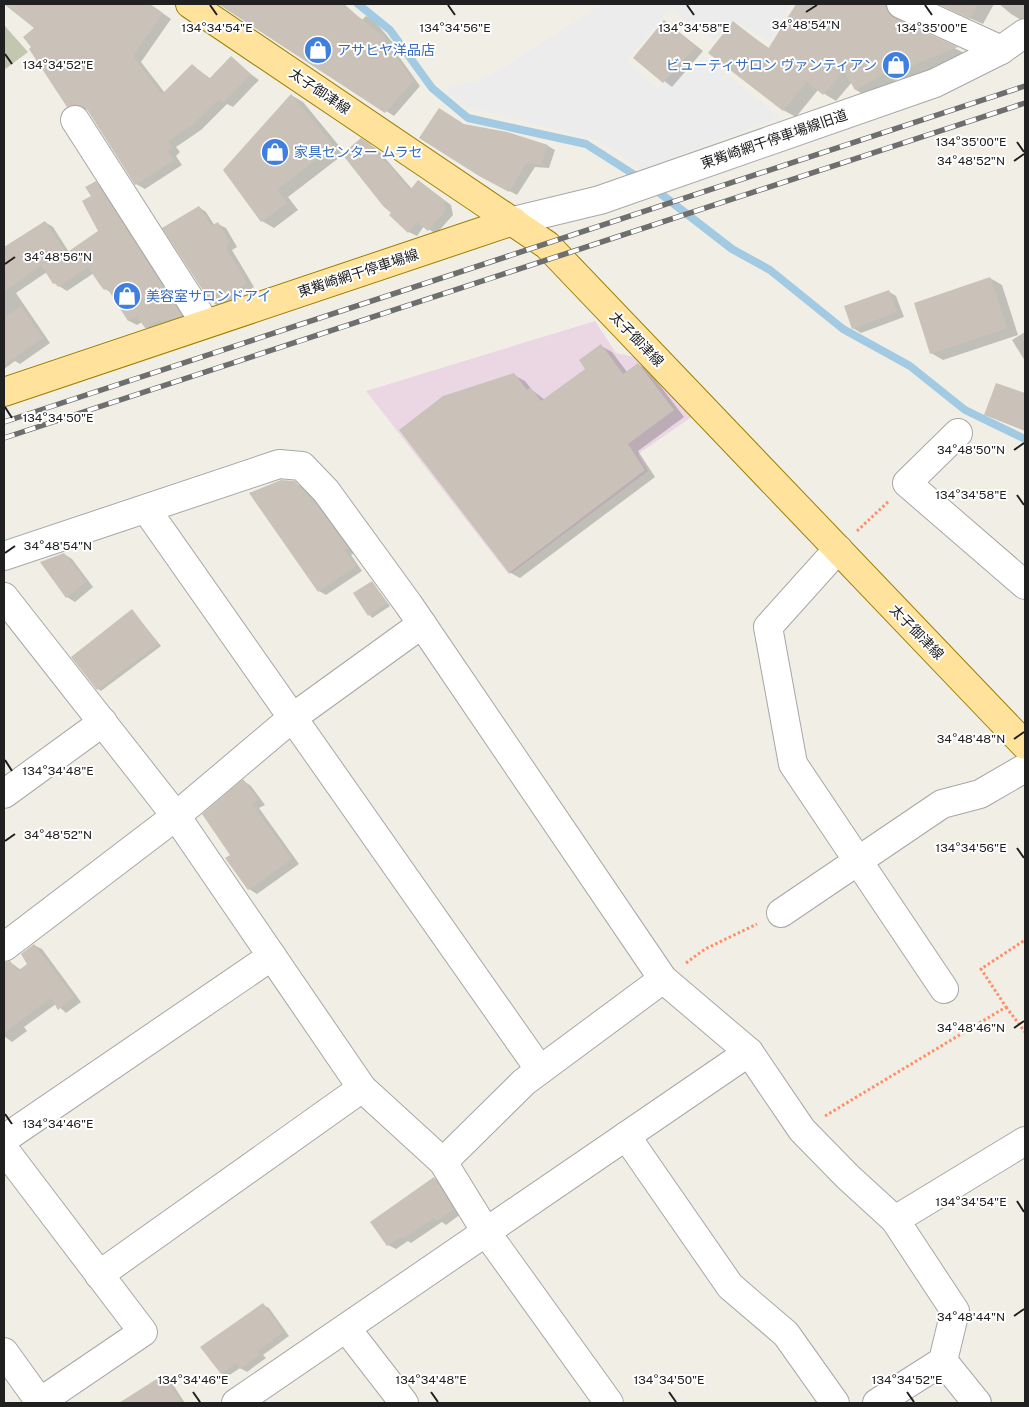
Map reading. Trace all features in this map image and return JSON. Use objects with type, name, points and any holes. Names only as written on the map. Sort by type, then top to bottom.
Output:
[{"type":"main road","name":"太子御津線","points":[[190,4],[513,220],[547,245],[1025,745]]},
{"type":"main road","name":"東觜崎網干停車場線","points":[[4,392],[205,323],[443,246],[513,220]]},
{"type":"street","points":[[901,4],[1001,50]]},
{"type":"street","name":"東觜崎網干停車場線旧道","points":[[513,220],[600,200],[935,84],[1001,50],[1025,33]]},
{"type":"street","points":[[75,120],[205,323]]},
{"type":"street","points":[[958,433],[907,483],[1025,585]]},
{"type":"street","points":[[4,556],[279,464],[302,466],[326,491],[422,624],[663,979],[749,1052],[802,1130],[848,1177],[895,1220],[954,1311],[943,1361],[877,1403]]},
{"type":"street","points":[[146,509],[540,1070]]},
{"type":"street","points":[[838,549],[768,627],[793,764],[944,989]]},
{"type":"street","points":[[8,611],[103,722],[176,816],[362,1088],[443,1162],[486,1232],[609,1403]]},
{"type":"street","points":[[4,947],[176,816],[292,718],[422,624]]},
{"type":"street","points":[[4,794],[103,722]]},
{"type":"street","points":[[780,913],[942,804],[980,794],[1025,768]]},
{"type":"street","points":[[4,1139],[272,956]]},
{"type":"street","points":[[443,1162],[524,1082],[663,979]]},
{"type":"street","points":[[236,1403],[749,1052]]},
{"type":"street","points":[[99,1275],[362,1088]]},
{"type":"street","points":[[626,1136],[730,1286],[786,1334],[835,1403]]},
{"type":"street","points":[[895,1220],[1025,1141]]},
{"type":"street","points":[[4,1149],[143,1332],[40,1402],[4,1352]]},
{"type":"street","points":[[346,1328],[404,1403]]},
{"type":"street","points":[[943,1361],[977,1403]]},
{"type":"path","points":[[838,549],[907,483]]},
{"type":"path","points":[[663,979],[705,949],[780,913]]},
{"type":"path","points":[[1025,940],[981,969],[1025,1032]]},
{"type":"path","points":[[802,1130],[1006,1007]]},
{"type":"shaded area","points":[[602,4],[791,4],[769,42],[736,21],[713,41],[670,9],[627,61],[658,89],[677,66],[689,74],[703,55],[780,117],[642,169],[598,141],[464,106],[447,93],[449,85],[477,81],[504,67]]},
{"type":"shaded area","points":[[4,25],[28,52],[4,70]]},
{"type":"shaded area","points":[[595,321],[616,353],[644,359],[696,414],[638,454],[648,471],[509,575],[366,391]]},
{"type":"building","points":[[4,4],[150,4],[163,13],[133,56],[162,94],[192,64],[209,79],[231,56],[251,74],[223,103],[219,99],[192,125],[168,141],[172,147],[168,151],[174,160],[135,185],[88,111],[83,106],[75,104],[67,107],[29,49],[31,47],[23,37],[34,28]]},
{"type":"building","points":[[218,4],[342,4],[386,38],[383,43],[393,52],[413,81],[385,113]]},
{"type":"building","points":[[796,4],[886,4],[888,13],[894,18],[958,47],[891,74],[889,71],[855,90],[844,71],[823,95],[807,82],[783,111],[708,53],[733,21],[768,49]]},
{"type":"building","points":[[938,4],[978,4],[970,19]]},
{"type":"building","points":[[664,20],[696,46],[663,83],[633,58]]},
{"type":"building","points":[[291,94],[334,146],[277,190],[287,203],[261,222],[223,170]]},
{"type":"building","points":[[439,108],[464,124],[507,132],[548,145],[541,165],[526,163],[509,192],[479,176],[419,138]]},
{"type":"building","points":[[361,138],[370,144],[410,190],[418,180],[444,200],[445,211],[428,231],[417,222],[408,233],[389,215],[391,213],[383,206],[342,154]]},
{"type":"building","points":[[96,181],[182,316],[162,322],[160,320],[145,328],[137,316],[128,321],[107,288],[104,290],[88,267],[58,287],[55,283],[53,284],[41,265],[4,292],[4,247],[45,221],[66,253],[98,231],[82,201],[91,196],[85,187]]},
{"type":"building","points":[[199,206],[211,226],[218,222],[230,243],[225,246],[247,283],[211,303],[162,228]]},
{"type":"building","points":[[990,277],[1007,328],[930,354],[914,303]]},
{"type":"building","points":[[889,290],[897,312],[852,329],[844,306]]},
{"type":"building","points":[[21,306],[43,338],[4,365],[4,318]]},
{"type":"building","points":[[601,344],[623,374],[638,363],[674,410],[628,444],[645,470],[509,573],[399,430],[443,396],[514,373],[527,390],[530,387],[541,401],[585,369],[579,360]]},
{"type":"building","points":[[996,383],[1025,393],[1025,430],[984,415]]},
{"type":"building","points":[[281,480],[295,481],[314,501],[348,548],[344,550],[356,566],[318,592],[249,493]]},
{"type":"building","points":[[64,553],[86,582],[66,598],[40,562]]},
{"type":"building","points":[[372,581],[387,603],[368,616],[353,593]]},
{"type":"building","points":[[132,609],[158,644],[97,690],[71,657]]},
{"type":"building","points":[[243,779],[258,800],[252,804],[292,859],[248,890],[225,858],[230,855],[202,814]]},
{"type":"building","points":[[34,944],[74,997],[58,1010],[51,998],[4,1033],[4,962],[10,961],[18,971],[27,964],[21,954]]},
{"type":"building","points":[[434,1177],[454,1209],[437,1221],[434,1218],[402,1239],[400,1237],[387,1246],[370,1222]]},
{"type":"building","points":[[263,1303],[283,1332],[258,1351],[260,1354],[240,1369],[236,1363],[221,1374],[200,1347]]},
{"type":"building","points":[[163,1375],[182,1403],[119,1403]]},
{"type":"waterway","points":[[358,4],[390,30],[432,88],[468,118],[586,144],[641,179]]},
{"type":"waterway","points":[[652,187],[732,249],[770,270],[843,329],[910,366],[965,410],[1025,439]]},
{"type":"railway","points":[[4,422],[1025,86]]},
{"type":"railway","points":[[4,438],[1025,103]]},
{"type":"place","name":"アサヒヤ洋品店","points":[[318,50]]},
{"type":"place","name":"ビューティサロン ヴァンティアン","points":[[896,65]]},
{"type":"place","name":"家具センター ムラセ","points":[[275,152]]},
{"type":"place","name":"美容室サロンドアイ","points":[[127,296]]}]
